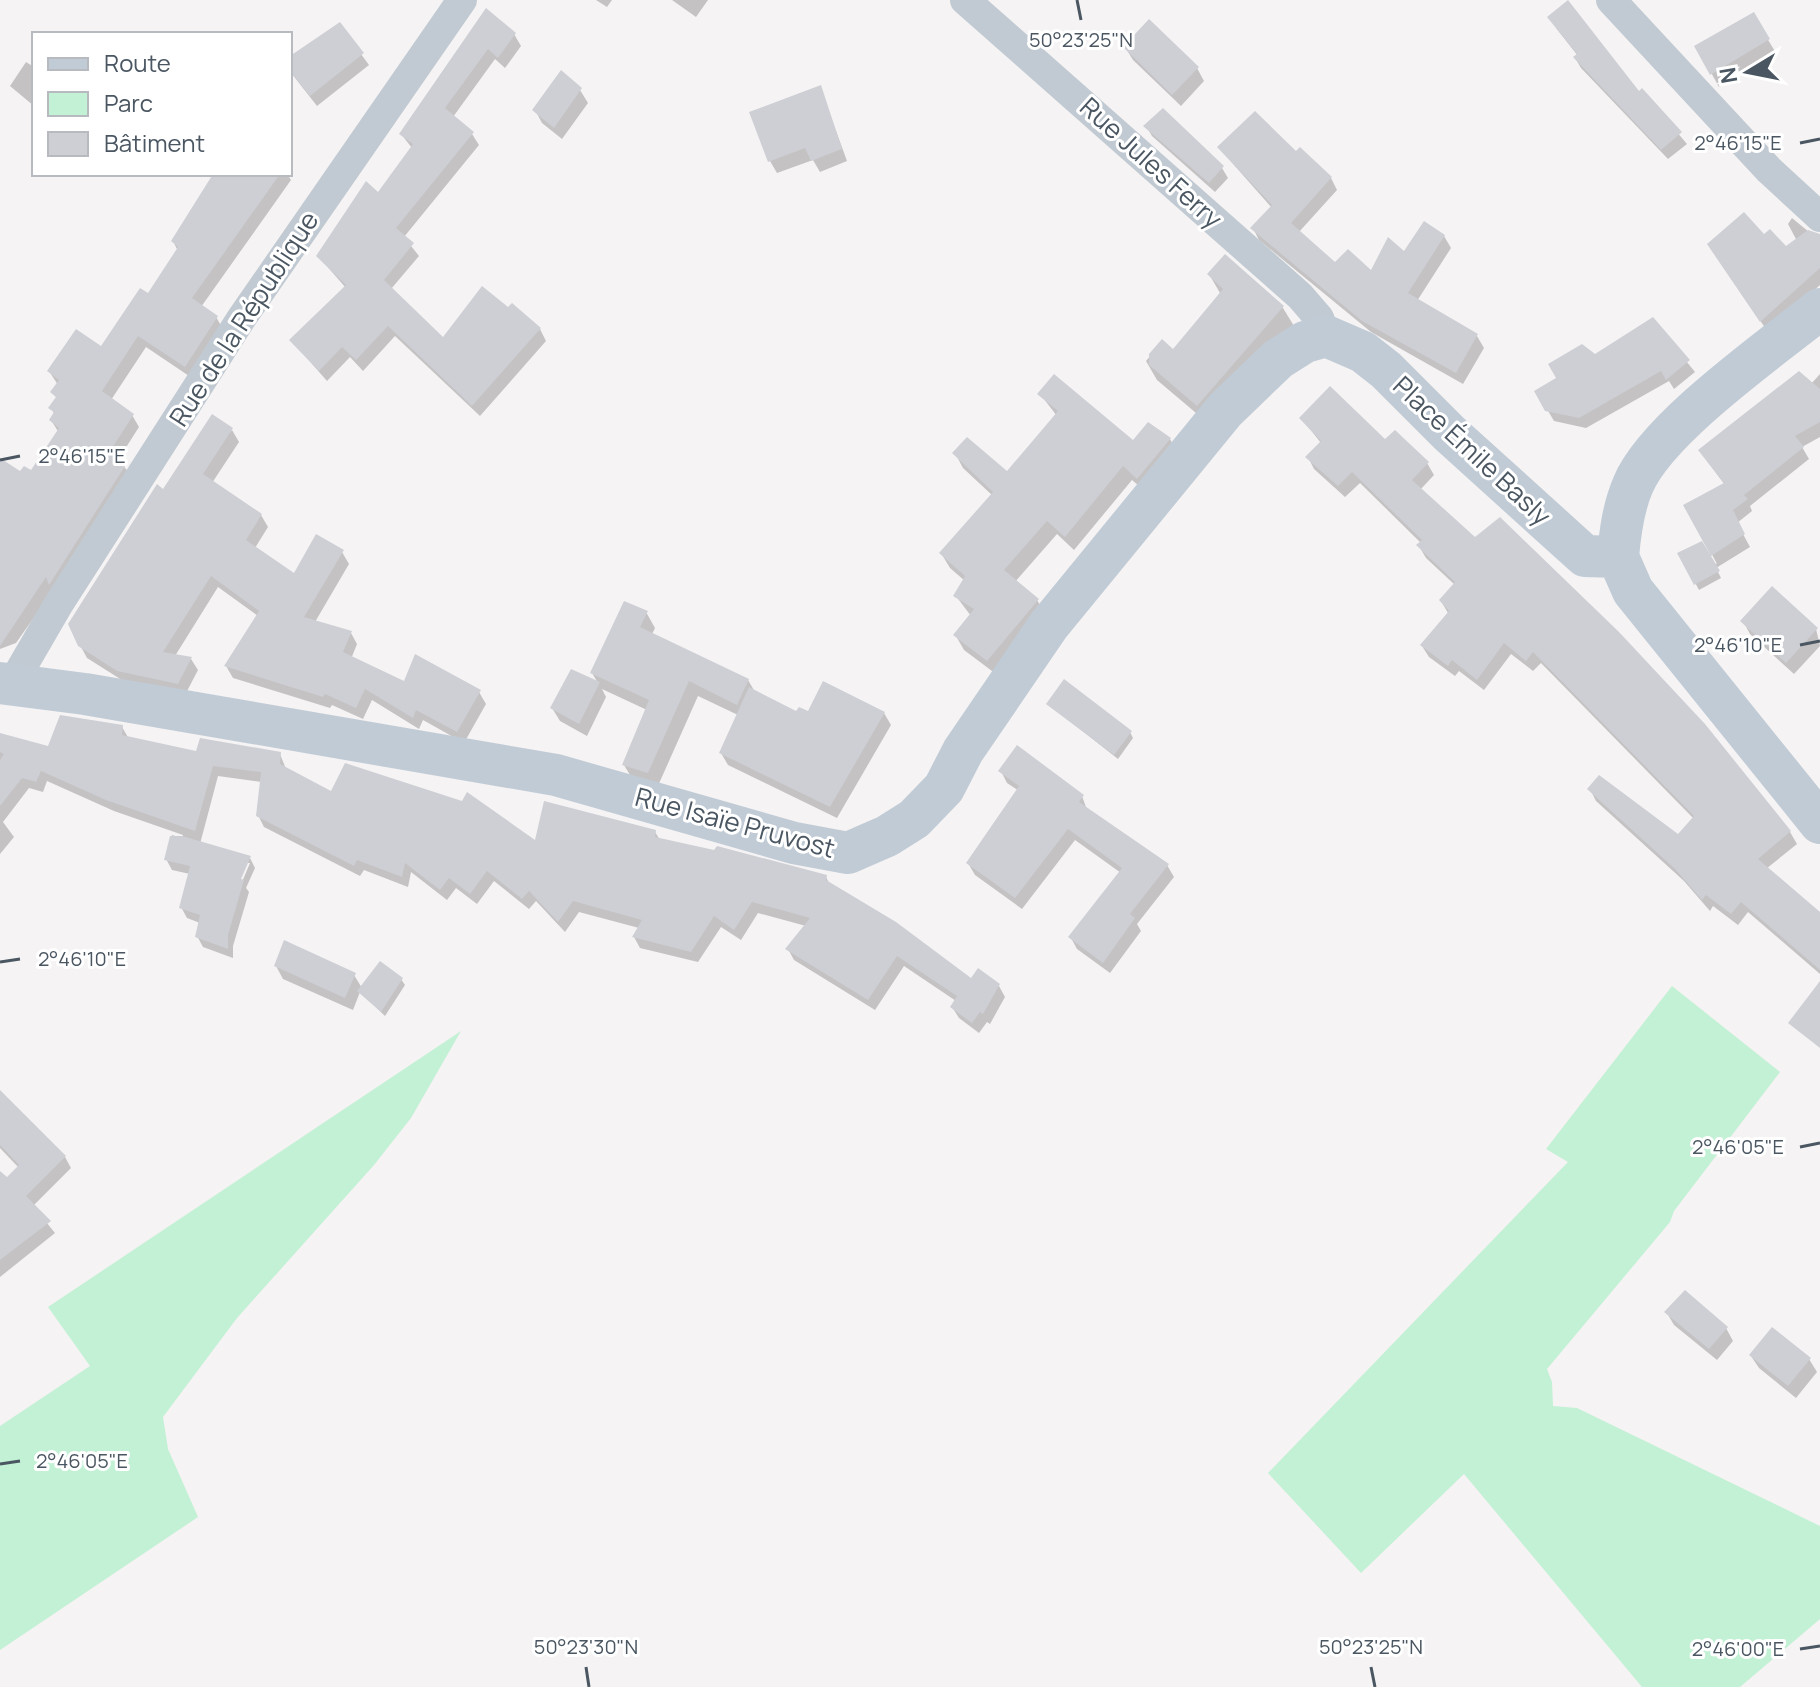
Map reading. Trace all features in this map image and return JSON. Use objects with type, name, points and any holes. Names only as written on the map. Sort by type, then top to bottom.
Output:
[{"type":"street","name":"Rue de la République","points":[[4,690],[241,319],[462,0]]},
{"type":"street","name":"Rue Jules Ferry","points":[[965,0],[1300,296],[1319,318],[1326,336]]},
{"type":"street","points":[[1611,0],[1769,170],[1820,217]]},
{"type":"street","points":[[1820,309],[1655,448],[1633,483],[1622,522],[1618,557],[1633,591],[1820,823]]},
{"type":"street","name":"Rue Isaïe Pruvost","points":[[4,690],[85,694],[556,775],[794,843],[848,853],[887,836],[914,819],[944,788],[963,751],[1049,625],[1216,421],[1278,359],[1305,342],[1326,336]]},
{"type":"street","name":"Place Émile Basly","points":[[1326,336],[1363,352],[1386,370],[1449,433],[1585,556],[1618,557]]},
{"type":"green space","points":[[1672,986],[1780,1072],[1674,1211],[1670,1222],[1547,1369],[1552,1382],[1553,1406],[1577,1408],[1820,1526],[1820,1619],[1740,1687],[1642,1687],[1464,1474],[1361,1573],[1268,1473],[1568,1162],[1546,1149]]},
{"type":"green space","points":[[461,1031],[411,1118],[374,1165],[237,1318],[163,1417],[168,1449],[198,1517],[0,1650],[0,1426],[90,1366],[48,1307]]},
{"type":"building","points":[[1568,0],[1639,91],[1642,88],[1682,132],[1661,150],[1573,57],[1577,54],[1547,17]]},
{"type":"building","points":[[486,8],[516,33],[498,58],[488,49],[445,108],[474,132],[396,228],[414,243],[384,280],[443,337],[482,286],[508,307],[512,303],[541,328],[472,406],[388,326],[356,360],[342,347],[319,371],[289,340],[346,285],[316,256],[366,181],[378,192],[413,144],[399,134]]},
{"type":"building","points":[[1754,12],[1770,39],[1710,75],[1694,46]]},
{"type":"building","points":[[1149,19],[1199,67],[1172,95],[1123,47]]},
{"type":"building","points":[[340,22],[364,53],[310,96],[292,74],[292,55]]},
{"type":"building","points":[[561,70],[582,88],[554,128],[532,110]]},
{"type":"building","points":[[821,85],[842,149],[811,161],[805,148],[768,162],[749,112]]},
{"type":"building","points":[[1163,108],[1224,166],[1209,183],[1143,126]]},
{"type":"building","points":[[1255,111],[1296,151],[1300,147],[1332,177],[1291,223],[1335,262],[1348,249],[1371,270],[1388,237],[1404,251],[1424,221],[1445,235],[1408,293],[1478,334],[1456,373],[1362,321],[1250,228],[1272,205],[1217,147]]},
{"type":"building","points":[[212,176],[279,176],[192,298],[218,316],[185,367],[138,336],[102,391],[134,414],[110,451],[127,463],[49,585],[46,577],[0,646],[0,458],[20,471],[24,466],[31,470],[59,428],[49,420],[54,412],[48,408],[56,397],[50,392],[59,380],[47,371],[76,329],[101,346],[140,288],[148,293],[178,247],[171,241]]},
{"type":"building","points":[[1744,212],[1764,234],[1770,229],[1786,246],[1808,230],[1820,234],[1820,268],[1760,322],[1707,244]]},
{"type":"building","points":[[1225,254],[1284,306],[1197,406],[1149,365],[1149,354],[1162,339],[1173,349],[1223,289],[1207,274]]},
{"type":"building","points":[[1653,317],[1690,360],[1666,380],[1661,371],[1579,418],[1545,411],[1534,391],[1556,378],[1548,364],[1582,344],[1595,354]]},
{"type":"building","points":[[1799,371],[1820,389],[1820,422],[1795,436],[1804,447],[1744,495],[1748,499],[1733,510],[1745,534],[1711,556],[1683,505],[1724,483],[1698,450]]},
{"type":"building","points":[[1054,374],[1133,440],[1148,422],[1171,438],[1137,479],[1123,466],[1065,537],[1047,521],[1004,570],[1039,599],[987,661],[953,635],[974,609],[953,596],[965,576],[939,553],[993,492],[952,453],[967,437],[1007,471],[1058,411],[1037,394]]},
{"type":"building","points":[[1330,386],[1385,439],[1395,430],[1429,462],[1412,480],[1475,537],[1500,517],[1619,632],[1705,724],[1791,831],[1758,859],[1820,912],[1820,970],[1741,902],[1731,914],[1706,895],[1702,900],[1675,869],[1587,789],[1599,775],[1678,834],[1694,816],[1533,652],[1526,661],[1504,643],[1477,680],[1452,660],[1448,666],[1420,645],[1449,611],[1439,600],[1455,582],[1416,545],[1422,540],[1352,472],[1338,486],[1305,457],[1321,441],[1299,418]]},
{"type":"building","points":[[212,414],[233,428],[203,474],[262,514],[246,540],[294,573],[316,534],[344,550],[304,617],[352,631],[343,652],[404,681],[415,654],[481,690],[457,732],[416,710],[413,718],[365,689],[356,708],[325,694],[323,697],[224,666],[259,611],[211,576],[163,652],[192,657],[178,684],[117,671],[78,646],[68,624],[157,484],[163,489]]},
{"type":"building","points":[[1702,541],[1720,571],[1694,585],[1677,553]]},
{"type":"building","points":[[1772,586],[1818,628],[1786,663],[1740,621]]},
{"type":"building","points":[[624,601],[648,611],[640,627],[749,679],[737,705],[689,681],[648,773],[622,765],[649,700],[590,673]]},
{"type":"building","points":[[571,669],[600,682],[579,724],[550,708]]},
{"type":"building","points":[[1064,679],[1132,731],[1114,755],[1046,704]]},
{"type":"building","points":[[823,681],[885,712],[830,807],[719,753],[749,687],[796,711],[799,707],[808,711]]},
{"type":"building","points":[[60,715],[123,725],[122,735],[196,751],[200,738],[281,752],[280,764],[331,791],[345,763],[462,801],[467,792],[535,840],[544,801],[656,830],[655,837],[714,850],[717,846],[827,875],[826,880],[896,922],[971,978],[978,968],[1000,984],[983,1014],[980,1012],[972,1023],[950,1007],[957,996],[897,956],[868,1000],[785,949],[810,918],[752,902],[734,930],[714,916],[691,952],[632,937],[642,920],[573,901],[558,922],[529,891],[522,899],[487,871],[470,894],[449,878],[440,890],[405,863],[402,877],[357,860],[354,866],[256,816],[261,772],[213,766],[195,831],[106,800],[41,771],[36,782],[22,778],[0,806],[0,760],[4,754],[0,752],[0,733],[48,746]]},
{"type":"building","points":[[1017,745],[1084,795],[1079,802],[1169,864],[1130,914],[1135,918],[1103,963],[1068,937],[1122,868],[1068,829],[1015,898],[966,863],[1019,786],[998,771]]},
{"type":"building","points":[[170,836],[182,836],[251,856],[241,879],[244,880],[228,935],[228,949],[195,937],[200,915],[179,908],[190,866],[164,860]]},
{"type":"building","points":[[284,940],[356,973],[345,998],[274,966]]},
{"type":"building","points":[[380,961],[403,978],[381,1012],[357,991]]},
{"type":"building","points":[[1820,981],[1820,1048],[1788,1023]]},
{"type":"building","points":[[0,1090],[66,1156],[26,1196],[51,1221],[0,1260],[0,1171],[7,1177],[19,1165],[0,1145]]},
{"type":"building","points":[[1685,1290],[1728,1327],[1709,1349],[1664,1312]]},
{"type":"building","points":[[1772,1327],[1811,1358],[1788,1386],[1749,1355]]}]
